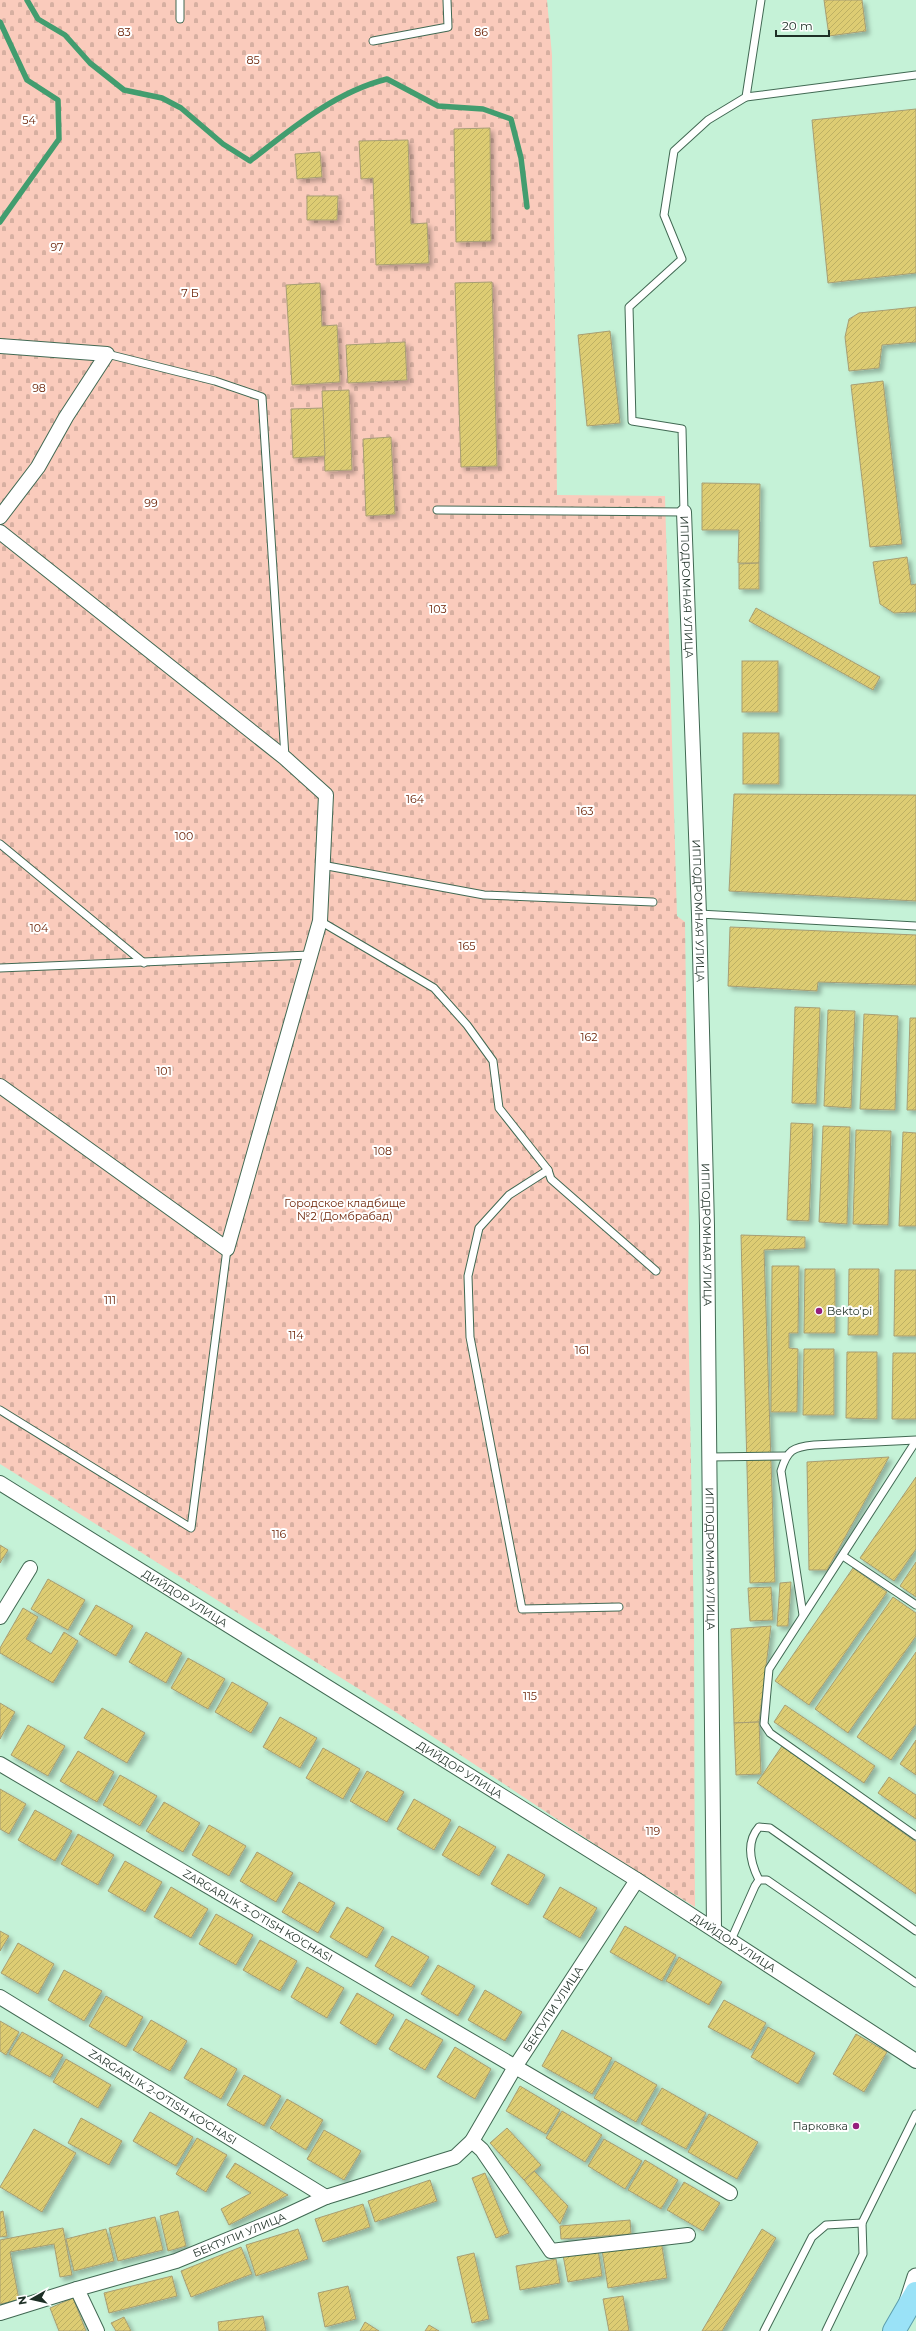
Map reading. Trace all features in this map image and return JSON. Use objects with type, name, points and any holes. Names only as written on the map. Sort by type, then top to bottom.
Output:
[{"type":"highway","points":[[894,2331],[910,2302]]},
{"type":"street","points":[[0,346],[107,354],[66,417],[38,467],[0,517]]},
{"type":"street","name":"ИППОДРОМНАЯ УЛИЦА","points":[[684,512],[699,914],[707,1226],[714,1929]]},
{"type":"street","points":[[0,532],[285,758],[326,795],[320,921],[227,1249],[0,1086]]},
{"type":"street","name":"ДИЙДОР УЛИЦА","points":[[0,1483],[637,1880],[916,2061]]},
{"type":"street","points":[[0,1617],[30,1568]]},
{"type":"street","name":"ZARGARLIK 3-O'TISH KO'CHASI","points":[[0,1764],[730,2193]]},
{"type":"street","name":"БЕКТУПИ УЛИЦА","points":[[0,2313],[77,2288],[176,2261],[283,2217],[326,2197],[455,2157],[472,2141],[515,2067],[637,1880]]},
{"type":"street","name":"ZARGARLIK 2-O'TISH KO'CHASI","points":[[0,1997],[326,2197]]},
{"type":"street","points":[[472,2141],[482,2150],[551,2251],[688,2235]]},
{"type":"street","points":[[910,2302],[916,2276]]},
{"type":"street","points":[[77,2288],[97,2331]]},
{"type":"lane","points":[[180,0],[180,19]]},
{"type":"lane","points":[[373,42],[448,27],[447,0]]},
{"type":"lane","points":[[761,0],[746,97],[916,75]]},
{"type":"lane","name":"ИППОДРОМНАЯ УЛИЦА","points":[[684,512],[682,429],[632,421],[629,307],[682,258],[664,215],[674,151],[708,120],[746,97]]},
{"type":"lane","points":[[107,354],[215,381],[262,397],[285,758]]},
{"type":"lane","points":[[437,510],[684,512]]},
{"type":"lane","points":[[0,844],[144,963]]},
{"type":"lane","points":[[322,865],[484,895],[653,902]]},
{"type":"lane","points":[[699,914],[916,926]]},
{"type":"lane","points":[[320,921],[434,988],[467,1025],[493,1061],[499,1108],[548,1170],[551,1179],[656,1271]]},
{"type":"lane","points":[[0,968],[310,955]]},
{"type":"lane","points":[[548,1170],[509,1195],[479,1228],[468,1276],[470,1337],[522,1609],[619,1607]]},
{"type":"lane","points":[[0,1410],[191,1528],[227,1249]]},
{"type":"lane","points":[[710,1457],[785,1456],[798,1447],[814,1445],[916,1440]]},
{"type":"lane","points":[[916,1440],[843,1556],[769,1669],[764,1724],[770,1733],[916,1836]]},
{"type":"lane","points":[[785,1456],[782,1470],[803,1615]]},
{"type":"lane","points":[[843,1556],[916,1605]]},
{"type":"lane","points":[[731,1940],[759,1880],[750,1856],[754,1832],[759,1827],[770,1828],[916,1931]]},
{"type":"lane","points":[[759,1880],[767,1880],[916,1983]]},
{"type":"lane","points":[[826,2331],[862,2254],[862,2222],[916,2114]]},
{"type":"lane","points":[[764,2331],[812,2237],[826,2225],[862,2222]]},
{"type":"green space","name":"Городское кладбище №2 (Домбрабад)","points":[[0,0],[547,0],[552,55],[557,495],[665,496],[677,916],[685,922],[689,1211],[688,1299],[694,1630],[695,1907],[608,1853],[394,1711],[0,1464]]},
{"type":"building","points":[[824,0],[862,0],[866,31],[829,36]]},
{"type":"building","points":[[916,109],[916,273],[828,283],[812,120]]},
{"type":"building","points":[[490,128],[491,241],[456,242],[454,129]]},
{"type":"building","points":[[408,140],[411,224],[427,223],[429,263],[376,265],[373,178],[361,179],[359,141]]},
{"type":"building","points":[[320,152],[322,177],[297,179],[295,154]]},
{"type":"building","points":[[307,196],[338,196],[337,220],[307,220]]},
{"type":"building","points":[[492,282],[497,466],[461,467],[455,283]]},
{"type":"building","points":[[320,283],[322,326],[337,325],[340,382],[292,385],[286,285]]},
{"type":"building","points":[[916,307],[916,342],[882,345],[879,368],[849,371],[845,337],[849,319],[859,313]]},
{"type":"building","points":[[610,331],[620,423],[587,426],[578,335]]},
{"type":"building","points":[[405,342],[407,380],[348,383],[346,345]]},
{"type":"building","points":[[883,381],[902,544],[870,547],[851,385]]},
{"type":"building","points":[[349,390],[352,470],[325,471],[322,391]]},
{"type":"building","points":[[323,408],[325,456],[293,458],[291,409]]},
{"type":"building","points":[[391,437],[395,514],[366,516],[363,439]]},
{"type":"building","points":[[702,483],[760,484],[759,563],[738,563],[739,530],[702,530]]},
{"type":"building","points":[[907,557],[911,585],[916,584],[916,612],[894,613],[880,604],[873,562]]},
{"type":"building","points":[[759,563],[759,589],[739,589],[739,564]]},
{"type":"building","points":[[756,608],[880,677],[873,690],[749,621]]},
{"type":"building","points":[[742,661],[778,661],[778,712],[742,712]]},
{"type":"building","points":[[743,733],[779,733],[779,784],[743,784]]},
{"type":"building","points":[[734,794],[916,795],[916,901],[729,891]]},
{"type":"building","points":[[730,927],[916,935],[916,985],[818,982],[817,991],[728,986]]},
{"type":"building","points":[[795,1007],[820,1008],[816,1104],[792,1103]]},
{"type":"building","points":[[828,1010],[855,1011],[851,1108],[824,1106]]},
{"type":"building","points":[[864,1014],[898,1016],[895,1110],[860,1109]]},
{"type":"building","points":[[910,1018],[916,1018],[916,1110],[907,1110]]},
{"type":"building","points":[[791,1123],[813,1124],[809,1221],[787,1220]]},
{"type":"building","points":[[823,1126],[850,1127],[847,1224],[819,1222]]},
{"type":"building","points":[[856,1130],[891,1131],[888,1225],[853,1224]]},
{"type":"building","points":[[903,1132],[916,1133],[916,1226],[899,1226]]},
{"type":"building","points":[[741,1235],[805,1237],[805,1248],[764,1250],[775,1582],[750,1583]]},
{"type":"building","points":[[772,1266],[799,1266],[798,1333],[789,1333],[789,1348],[798,1349],[797,1412],[771,1412]]},
{"type":"building","points":[[805,1269],[835,1269],[835,1333],[804,1333]]},
{"type":"building","points":[[849,1269],[879,1269],[878,1335],[848,1335]]},
{"type":"building","points":[[895,1270],[916,1270],[916,1336],[894,1336]]},
{"type":"building","points":[[804,1349],[834,1349],[834,1415],[803,1415]]},
{"type":"building","points":[[847,1352],[877,1352],[877,1419],[846,1418]]},
{"type":"building","points":[[893,1353],[916,1353],[916,1419],[892,1419]]},
{"type":"building","points":[[889,1457],[827,1570],[809,1570],[807,1462]]},
{"type":"building","points":[[916,1477],[916,1549],[894,1581],[860,1558]]},
{"type":"building","points":[[0,1545],[8,1550],[0,1563]]},
{"type":"building","points":[[916,1562],[916,1597],[900,1586]]},
{"type":"building","points":[[853,1568],[887,1592],[809,1705],[775,1681]]},
{"type":"building","points":[[48,1579],[85,1600],[68,1630],[31,1609]]},
{"type":"building","points":[[791,1582],[788,1626],[777,1626],[780,1583]]},
{"type":"building","points":[[771,1587],[773,1620],[750,1621],[748,1588]]},
{"type":"building","points":[[893,1597],[916,1613],[916,1636],[848,1733],[815,1709]]},
{"type":"building","points":[[96,1605],[133,1626],[116,1656],[79,1634]]},
{"type":"building","points":[[23,1608],[38,1617],[26,1639],[51,1654],[64,1632],[78,1641],[53,1683],[0,1653],[0,1648]]},
{"type":"building","points":[[771,1626],[759,1722],[734,1723],[731,1629]]},
{"type":"building","points":[[146,1632],[182,1653],[166,1683],[129,1662]]},
{"type":"building","points":[[916,1652],[916,1724],[891,1760],[857,1737]]},
{"type":"building","points":[[188,1658],[225,1679],[208,1709],[171,1688]]},
{"type":"building","points":[[232,1682],[268,1703],[251,1733],[215,1712]]},
{"type":"building","points":[[0,1703],[15,1712],[0,1739]]},
{"type":"building","points":[[785,1705],[875,1766],[864,1783],[774,1722]]},
{"type":"building","points":[[102,1708],[145,1733],[127,1763],[84,1738]]},
{"type":"building","points":[[280,1717],[317,1738],[300,1768],[263,1747]]},
{"type":"building","points":[[759,1722],[761,1774],[736,1775],[734,1723]]},
{"type":"building","points":[[28,1725],[65,1746],[48,1776],[11,1755]]},
{"type":"building","points":[[916,1740],[916,1775],[900,1764]]},
{"type":"building","points":[[782,1746],[916,1842],[916,1894],[757,1783]]},
{"type":"building","points":[[323,1748],[360,1769],[343,1799],[306,1778]]},
{"type":"building","points":[[78,1751],[114,1772],[97,1802],[60,1781]]},
{"type":"building","points":[[367,1771],[404,1792],[387,1822],[350,1801]]},
{"type":"building","points":[[120,1775],[157,1796],[140,1826],[103,1805]]},
{"type":"building","points":[[889,1777],[916,1795],[916,1819],[878,1793]]},
{"type":"building","points":[[0,1789],[26,1804],[9,1834],[0,1829]]},
{"type":"building","points":[[414,1799],[451,1820],[434,1850],[397,1829]]},
{"type":"building","points":[[164,1802],[200,1823],[183,1852],[146,1831]]},
{"type":"building","points":[[35,1810],[72,1831],[55,1861],[18,1840]]},
{"type":"building","points":[[209,1825],[246,1846],[229,1876],[192,1855]]},
{"type":"building","points":[[459,1826],[496,1847],[479,1876],[442,1855]]},
{"type":"building","points":[[78,1834],[114,1855],[98,1885],[61,1864]]},
{"type":"building","points":[[257,1852],[293,1873],[276,1902],[240,1881]]},
{"type":"building","points":[[508,1854],[545,1875],[528,1905],[491,1884]]},
{"type":"building","points":[[125,1861],[162,1882],[145,1912],[108,1891]]},
{"type":"building","points":[[299,1882],[335,1903],[318,1933],[282,1912]]},
{"type":"building","points":[[171,1887],[208,1909],[191,1938],[154,1917]]},
{"type":"building","points":[[560,1887],[597,1908],[580,1938],[543,1917]]},
{"type":"building","points":[[347,1907],[384,1928],[367,1958],[330,1937]]},
{"type":"building","points":[[216,1914],[253,1935],[236,1965],[199,1944]]},
{"type":"building","points":[[625,1926],[676,1955],[662,1981],[610,1952]]},
{"type":"building","points":[[0,1931],[9,1936],[0,1951]]},
{"type":"building","points":[[392,1936],[429,1957],[411,1987],[375,1966]]},
{"type":"building","points":[[260,1940],[297,1961],[280,1991],[243,1970]]},
{"type":"building","points":[[18,1943],[54,1964],[38,1994],[1,1973]]},
{"type":"building","points":[[679,1957],[722,1982],[709,2005],[666,1981]]},
{"type":"building","points":[[438,1965],[475,1986],[458,2016],[421,1994]]},
{"type":"building","points":[[307,1967],[344,1988],[327,2018],[291,1997]]},
{"type":"building","points":[[64,1970],[102,1991],[84,2021],[48,2000]]},
{"type":"building","points":[[485,1990],[522,2012],[505,2041],[468,2020]]},
{"type":"building","points":[[357,1993],[394,2015],[376,2045],[340,2023]]},
{"type":"building","points":[[106,1996],[143,2017],[126,2047],[89,2026]]},
{"type":"building","points":[[724,2000],[766,2023],[751,2050],[708,2027]]},
{"type":"building","points":[[406,2019],[443,2040],[425,2070],[389,2049]]},
{"type":"building","points":[[151,2020],[187,2041],[170,2071],[133,2050]]},
{"type":"building","points":[[0,2021],[19,2032],[6,2055],[0,2051]]},
{"type":"building","points":[[768,2027],[815,2053],[798,2084],[751,2057]]},
{"type":"building","points":[[562,2030],[612,2058],[592,2094],[542,2066]]},
{"type":"building","points":[[22,2032],[63,2055],[50,2077],[9,2054]]},
{"type":"building","points":[[856,2034],[887,2052],[864,2092],[833,2074]]},
{"type":"building","points":[[455,2047],[491,2069],[475,2099],[437,2077]]},
{"type":"building","points":[[201,2048],[237,2069],[221,2099],[184,2078]]},
{"type":"building","points":[[66,2059],[111,2085],[98,2108],[53,2082]]},
{"type":"building","points":[[615,2061],[657,2085],[636,2122],[594,2098]]},
{"type":"building","points":[[244,2075],[281,2096],[264,2126],[227,2105]]},
{"type":"building","points":[[520,2086],[560,2110],[546,2134],[506,2111]]},
{"type":"building","points":[[662,2088],[706,2113],[686,2149],[641,2124]]},
{"type":"building","points":[[287,2099],[323,2120],[306,2150],[270,2128]]},
{"type":"building","points":[[562,2111],[602,2135],[585,2162],[546,2138]]},
{"type":"building","points":[[150,2112],[193,2137],[176,2166],[133,2141]]},
{"type":"building","points":[[709,2114],[758,2142],[737,2179],[688,2152]]},
{"type":"building","points":[[81,2118],[122,2141],[109,2165],[68,2143]]},
{"type":"building","points":[[507,2128],[541,2165],[524,2180],[490,2143]]},
{"type":"building","points":[[34,2129],[76,2153],[42,2212],[0,2187]]},
{"type":"building","points":[[324,2130],[361,2151],[344,2180],[307,2159]]},
{"type":"building","points":[[197,2138],[227,2155],[206,2192],[176,2174]]},
{"type":"building","points":[[604,2139],[642,2161],[625,2189],[588,2166]]},
{"type":"building","points":[[645,2160],[678,2180],[661,2209],[628,2190]]},
{"type":"building","points":[[235,2163],[288,2195],[229,2225],[221,2209],[251,2193],[226,2177]]},
{"type":"building","points":[[534,2171],[568,2206],[560,2224],[524,2180]]},
{"type":"building","points":[[485,2173],[509,2233],[496,2238],[472,2178]]},
{"type":"building","points":[[430,2180],[437,2201],[375,2222],[368,2201]]},
{"type":"building","points":[[684,2182],[720,2203],[703,2231],[667,2210]]},
{"type":"building","points":[[363,2204],[370,2227],[323,2242],[315,2219]]},
{"type":"building","points":[[3,2211],[7,2236],[0,2237],[0,2212]]},
{"type":"building","points":[[178,2211],[186,2246],[168,2251],[160,2216]]},
{"type":"building","points":[[155,2217],[163,2250],[118,2261],[109,2228]]},
{"type":"building","points":[[630,2220],[631,2234],[561,2239],[560,2226]]},
{"type":"building","points":[[63,2228],[72,2275],[60,2277],[54,2244],[10,2252],[19,2300],[0,2304],[0,2240]]},
{"type":"building","points":[[106,2229],[114,2261],[74,2271],[66,2239]]},
{"type":"building","points":[[298,2229],[308,2259],[256,2276],[246,2245]]},
{"type":"building","points":[[762,2229],[776,2238],[722,2331],[702,2331]]},
{"type":"building","points":[[661,2240],[667,2278],[608,2288],[602,2250]]},
{"type":"building","points":[[241,2247],[252,2274],[191,2297],[181,2271]]},
{"type":"building","points":[[598,2249],[602,2276],[568,2282],[563,2255]]},
{"type":"building","points":[[474,2253],[489,2319],[472,2323],[457,2257]]},
{"type":"building","points":[[556,2259],[560,2283],[520,2290],[516,2266]]},
{"type":"building","points":[[172,2276],[177,2296],[109,2313],[104,2293]]},
{"type":"building","points":[[348,2286],[356,2319],[325,2327],[318,2293]]},
{"type":"building","points":[[623,2296],[629,2331],[609,2331],[603,2299]]},
{"type":"building","points":[[73,2298],[86,2331],[59,2331],[50,2308]]},
{"type":"building","points":[[263,2316],[266,2331],[219,2331],[218,2322]]},
{"type":"building","points":[[124,2317],[131,2331],[116,2331],[111,2323]]},
{"type":"building","points":[[365,2322],[379,2331],[360,2331]]},
{"type":"building","points":[[429,2325],[439,2331],[425,2331]]},
{"type":"waterway","points":[[27,0],[38,19],[65,35],[90,63],[124,90],[162,98],[181,108],[223,144],[250,161],[298,124],[332,102],[368,85],[387,79],[438,106],[483,109],[511,119],[521,158],[527,207]]},
{"type":"waterway","points":[[0,22],[27,80],[58,100],[59,139],[0,222]]},
{"type":"place","name":"Bekto'pi","points":[[819,1311]]},
{"type":"place","name":"Парковка","points":[[856,2126]]},
{"type":"park label","name":"83","points":[[124,32]]},
{"type":"park label","name":"86","points":[[481,32]]},
{"type":"park label","name":"85","points":[[253,60]]},
{"type":"park label","name":"54","points":[[29,120]]},
{"type":"park label","name":"97","points":[[57,247]]},
{"type":"park label","name":"7 Б","points":[[190,293]]},
{"type":"park label","name":"98","points":[[39,388]]},
{"type":"park label","name":"99","points":[[151,503]]},
{"type":"park label","name":"103","points":[[438,609]]},
{"type":"park label","name":"164","points":[[415,799]]},
{"type":"park label","name":"163","points":[[585,811]]},
{"type":"park label","name":"100","points":[[184,836]]},
{"type":"park label","name":"104","points":[[39,928]]},
{"type":"park label","name":"165","points":[[467,946]]},
{"type":"park label","name":"162","points":[[589,1037]]},
{"type":"park label","name":"101","points":[[164,1071]]},
{"type":"park label","name":"108","points":[[383,1151]]},
{"type":"park label","name":"111","points":[[110,1300]]},
{"type":"park label","name":"114","points":[[296,1335]]},
{"type":"park label","name":"161","points":[[582,1350]]},
{"type":"park label","name":"116","points":[[279,1534]]},
{"type":"park label","name":"115","points":[[530,1696]]},
{"type":"park label","name":"119","points":[[653,1831]]}]
